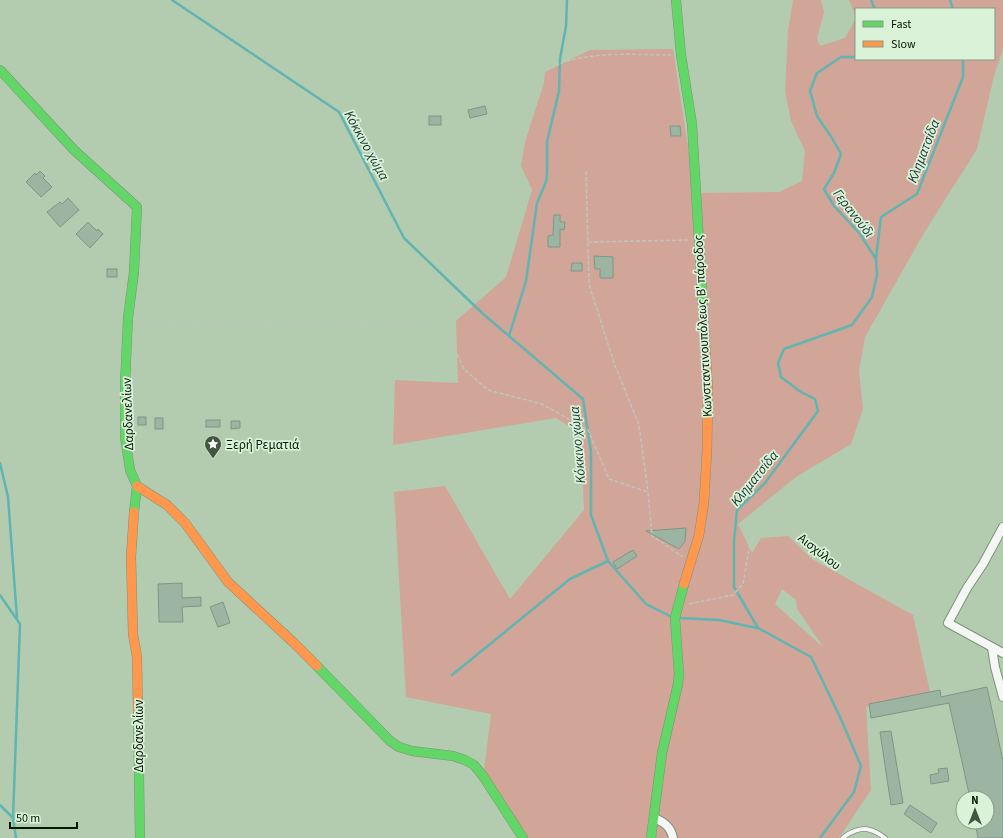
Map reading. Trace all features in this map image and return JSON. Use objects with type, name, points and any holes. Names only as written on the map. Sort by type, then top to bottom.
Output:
[{"type":"street","name":"Κωνσταντινουπόλεως Β' πάροδος","points":[[651,838],[662,753],[678,684],[679,674],[675,618],[699,535],[704,502],[707,451],[708,390],[692,124],[681,55],[676,0]]},
{"type":"street","name":"Δαρδανελίων","points":[[0,70],[74,150],[137,207],[134,272],[128,324],[125,384],[125,437],[130,470],[137,486],[133,518],[131,557],[133,634],[137,657],[138,681],[140,838]]},
{"type":"street","points":[[137,486],[167,505],[181,518],[228,582],[294,643],[390,741],[399,747],[412,751],[453,756],[474,765],[483,776],[523,838]]},
{"type":"street","points":[[1003,527],[948,623],[1003,653]]},
{"type":"street","points":[[992,648],[995,667],[1003,697]]},
{"type":"street","points":[[654,818],[662,821],[668,826],[673,838]]},
{"type":"lane","points":[[843,838],[846,835],[859,830],[870,829],[885,838]]},
{"type":"path","points":[[546,72],[554,65],[587,57],[610,54],[681,55]]},
{"type":"path","points":[[586,171],[589,284],[614,363],[639,425],[652,536],[691,563]]},
{"type":"path","points":[[588,242],[698,240]]},
{"type":"path","points":[[128,324],[418,321],[447,333],[464,369],[488,390],[542,404],[588,430],[609,478],[648,492]]},
{"type":"path","name":"Αισχύλου","points":[[678,606],[733,595],[743,584],[750,543],[758,532],[774,527],[790,529],[809,540],[848,574],[894,602],[948,623]]},
{"type":"shaded area","points":[[793,0],[821,0],[824,12],[817,38],[820,46],[845,38],[855,20],[855,60],[995,60],[995,8],[855,8],[855,15],[849,0],[1003,0],[1003,49],[994,76],[977,149],[924,233],[865,337],[859,371],[863,409],[851,444],[796,477],[738,524],[752,553],[761,538],[788,536],[812,559],[913,615],[930,692],[866,707],[871,790],[839,838],[525,838],[484,770],[491,714],[406,697],[394,492],[445,486],[510,599],[584,510],[581,434],[556,418],[393,445],[395,380],[458,383],[456,321],[506,277],[532,190],[521,166],[525,142],[544,83],[545,72],[590,50],[673,49],[695,193],[779,192],[802,181],[805,151],[791,121],[785,91],[788,31]],"holes":[[[782,589],[796,600],[797,609],[824,648],[775,604]]]},
{"type":"building","points":[[485,106],[487,114],[470,118],[468,110]]},
{"type":"building","points":[[429,116],[441,116],[441,125],[429,125]]},
{"type":"building","points":[[670,126],[680,126],[681,136],[671,136]]},
{"type":"building","points":[[40,171],[45,176],[43,178],[52,187],[41,197],[26,182],[35,173],[36,175]]},
{"type":"building","points":[[68,198],[79,210],[60,227],[47,212],[60,202],[62,204]]},
{"type":"building","points":[[554,215],[560,215],[560,222],[565,222],[564,230],[560,229],[560,247],[548,247],[548,236],[553,235]]},
{"type":"building","points":[[88,222],[97,231],[98,229],[103,234],[90,248],[76,234]]},
{"type":"building","points":[[594,256],[613,257],[613,278],[600,278],[600,269],[595,269]]},
{"type":"building","points":[[572,263],[582,263],[582,271],[571,271]]},
{"type":"building","points":[[107,269],[117,269],[117,277],[107,277]]},
{"type":"building","points":[[138,417],[146,417],[146,425],[138,425]]},
{"type":"building","points":[[155,418],[163,418],[163,429],[155,429]]},
{"type":"building","points":[[206,420],[220,420],[220,427],[206,427]]},
{"type":"building","points":[[231,421],[240,421],[240,428],[231,429]]},
{"type":"building","points":[[686,528],[685,541],[679,549],[646,531]]},
{"type":"building","points":[[633,550],[637,556],[617,569],[613,562]]},
{"type":"building","points":[[182,583],[182,598],[201,597],[201,606],[182,607],[183,622],[159,622],[158,584]]},
{"type":"building","points":[[223,602],[230,623],[218,627],[210,607]]},
{"type":"building","points":[[987,687],[1003,761],[1003,838],[978,838],[976,830],[995,830],[995,790],[968,790],[949,703],[871,718],[869,704],[940,690],[941,697]]},
{"type":"building","points":[[891,731],[903,803],[891,805],[880,732]]},
{"type":"building","points":[[947,768],[949,781],[931,784],[930,775],[939,773],[938,769]]},
{"type":"building","points":[[910,805],[937,823],[931,833],[904,814]]},
{"type":"waterway","name":"Κόκκινο χώμα","points":[[172,0],[339,112],[404,238],[482,313],[583,399],[591,452],[591,515],[608,561],[646,604],[672,617]]},
{"type":"waterway","name":"Κόκκινο χώμα","points":[[509,336],[526,281],[537,203],[546,182],[547,142],[559,91],[560,59],[566,26],[567,0]]},
{"type":"waterway","name":"Γερανούδι","points":[[871,0],[875,8]]},
{"type":"waterway","name":"Κληματσίδα","points":[[950,0],[953,8]]},
{"type":"waterway","name":"Κληματσίδα","points":[[820,838],[854,792],[861,766],[840,717],[811,657],[758,628],[734,587],[734,541],[737,510],[765,483],[818,411],[815,399],[801,392],[781,377],[778,363],[784,349],[852,325],[872,297],[877,275],[876,259],[860,234],[834,206],[824,189],[834,173],[841,154],[817,116],[810,91],[817,73],[841,57],[855,57]]},
{"type":"waterway","name":"Κληματσίδα","points":[[876,258],[881,217],[917,194],[963,77],[963,60]]},
{"type":"waterway","points":[[0,463],[8,497],[17,618]]},
{"type":"waterway","name":"Κόκκινο χώμα","points":[[452,675],[570,579],[608,561]]},
{"type":"waterway","points":[[0,595],[20,624],[13,818],[16,838]]},
{"type":"waterway","name":"Κόκκινο χώμα","points":[[679,618],[719,620],[757,628]]},
{"type":"waterway","points":[[0,805],[13,818]]},
{"type":"traffic: fast","points":[[676,0],[681,55],[692,124],[703,309]]},
{"type":"traffic: fast","points":[[0,70],[74,150],[137,207],[134,272],[128,318],[125,384],[125,437],[130,470],[137,486],[134,512]]},
{"type":"traffic: fast","points":[[651,838],[662,753],[678,684],[679,674],[675,618],[684,584]]},
{"type":"traffic: fast","points":[[317,666],[390,741],[399,747],[412,751],[453,756],[474,765],[483,776],[523,838]]},
{"type":"traffic: fast","points":[[138,711],[140,838]]},
{"type":"traffic: slow","points":[[684,584],[699,535],[704,502],[708,390],[703,309]]},
{"type":"traffic: slow","points":[[137,486],[167,505],[185,523],[228,582],[317,666]]},
{"type":"traffic: slow","points":[[134,512],[131,557],[133,634],[137,657],[138,711]]},
{"type":"place","name":"Ξερή Ρεματιά","points":[[213,459]]}]
